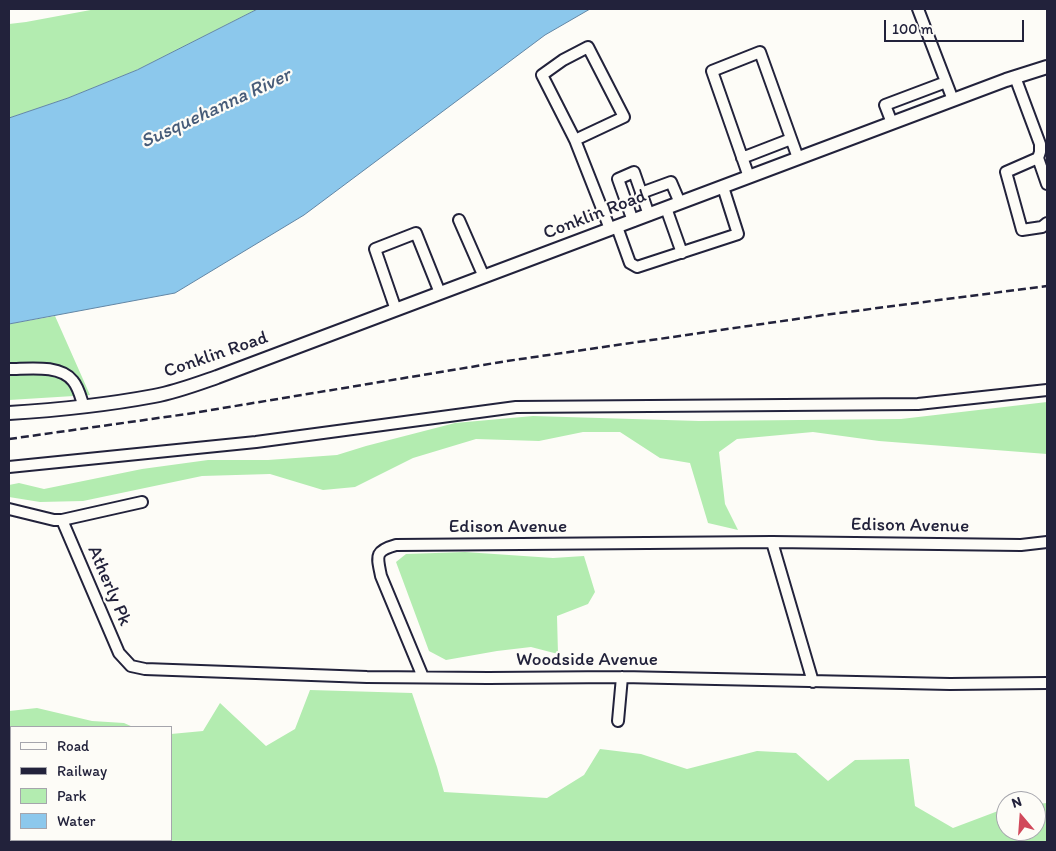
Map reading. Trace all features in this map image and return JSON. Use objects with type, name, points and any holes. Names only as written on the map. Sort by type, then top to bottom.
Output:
[{"type":"main road","name":"Conklin Road","points":[[9,413],[84,407],[156,396],[217,377],[953,100],[1047,67]]},
{"type":"street","points":[[918,9],[953,100]]},
{"type":"street","points":[[575,140],[624,117],[588,47],[563,60],[542,75],[575,140],[630,263],[637,267],[738,234],[723,187]]},
{"type":"street","points":[[749,177],[712,70],[760,52],[798,158]]},
{"type":"street","points":[[1015,78],[1040,144],[1038,158],[1047,184]]},
{"type":"street","points":[[892,123],[885,105],[946,82]]},
{"type":"street","points":[[742,158],[791,139]]},
{"type":"street","points":[[1038,158],[1006,172],[1022,230],[1042,227],[1047,223]]},
{"type":"street","points":[[633,220],[618,179],[634,172],[649,215]]},
{"type":"street","points":[[641,193],[671,182],[680,203]]},
{"type":"street","points":[[666,208],[682,253]]},
{"type":"street","points":[[459,220],[484,277]]},
{"type":"street","points":[[396,310],[375,249],[416,233],[440,293]]},
{"type":"street","points":[[9,369],[53,371],[67,375],[74,382],[84,407]]},
{"type":"street","points":[[9,466],[256,442],[516,407],[918,404],[1047,390]]},
{"type":"street","points":[[9,509],[54,520],[62,520],[142,502]]},
{"type":"street","name":"Atherly Pk","points":[[62,520],[119,653],[128,664]]},
{"type":"street","points":[[772,542],[813,682]]},
{"type":"street","name":"Edison Avenue","points":[[423,677],[381,576],[378,561],[383,548],[396,545],[772,542],[1021,545],[1047,542]]},
{"type":"street","name":"Woodside Avenue","points":[[128,664],[145,669],[423,677],[622,676],[813,682],[1047,683]]},
{"type":"street","points":[[618,721],[622,676]]},
{"type":"green space","points":[[96,9],[258,9],[137,70],[68,98],[9,118],[9,24]]},
{"type":"green space","points":[[55,316],[90,395],[9,400],[9,324]]},
{"type":"green space","points":[[1047,402],[1047,454],[879,441],[813,432],[737,439],[719,452],[725,504],[738,530],[708,523],[690,463],[660,458],[620,432],[583,432],[539,441],[476,439],[413,458],[355,487],[323,490],[270,474],[202,476],[83,501],[40,502],[9,497],[9,485],[19,483],[44,489],[142,469],[208,460],[268,460],[337,455],[455,423],[533,416],[699,421],[901,419]]},
{"type":"green space","points":[[465,552],[553,558],[584,556],[595,592],[588,604],[557,616],[558,654],[531,647],[446,660],[429,651],[396,562],[406,554]]},
{"type":"green space","points":[[310,690],[412,693],[444,792],[547,798],[584,775],[600,749],[641,754],[687,769],[757,751],[796,753],[828,781],[855,760],[909,759],[915,806],[953,828],[996,812],[996,841],[1046,841],[1047,803],[1047,842],[9,842],[9,711],[37,708],[92,721],[124,723],[131,726],[10,726],[10,841],[172,841],[172,734],[203,731],[220,703],[266,746],[295,729]]},
{"type":"water","name":"Susquehanna River","points":[[258,9],[590,9],[545,35],[304,215],[175,293],[9,324],[9,118],[68,98],[137,70]]},
{"type":"railway","points":[[9,439],[187,414],[507,361],[824,315],[1047,286]]}]
